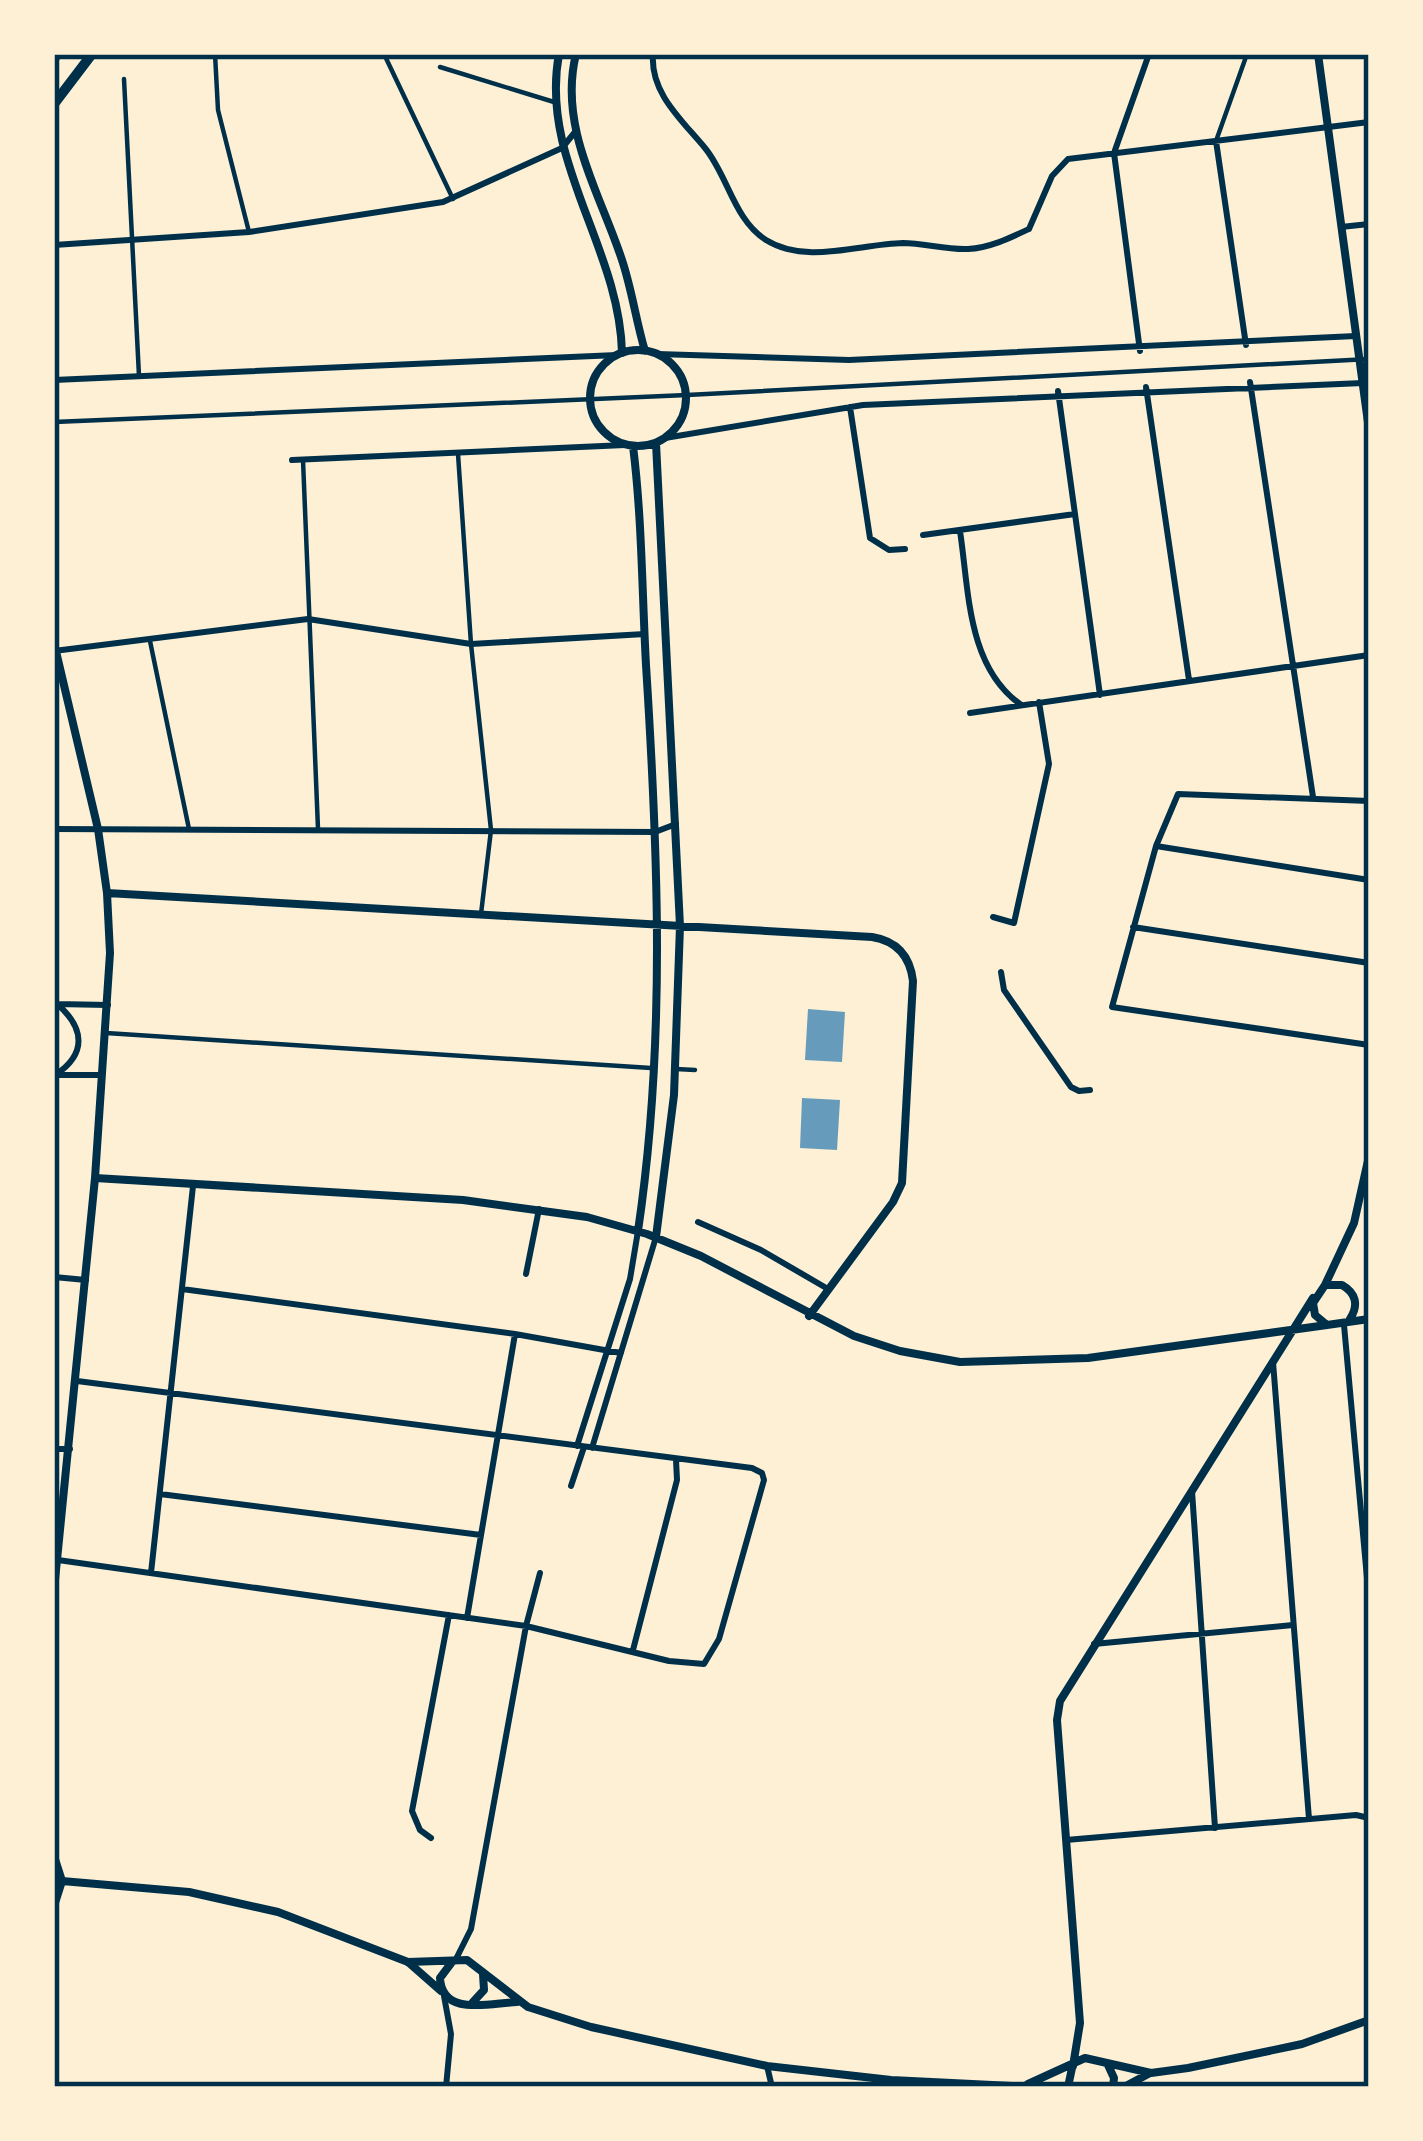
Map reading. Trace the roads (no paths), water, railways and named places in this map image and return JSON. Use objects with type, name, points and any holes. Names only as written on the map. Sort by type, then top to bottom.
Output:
[{"type":"highway","points":[[54,104],[92,54]]},
{"type":"street","points":[[215,54],[218,110],[249,232]]},
{"type":"street","points":[[384,54],[453,200]]},
{"type":"street","points":[[559,54],[554,102],[562,148],[611,285],[620,354]]},
{"type":"street","points":[[576,54],[571,93],[575,132],[620,255],[645,350]]},
{"type":"street","points":[[653,54],[654,78],[663,95],[709,152],[749,226],[768,242],[794,251],[890,244],[964,250],[985,247],[1029,229],[1059,164],[1068,159],[1369,122]]},
{"type":"street","points":[[1140,349],[1114,153],[1149,54]]},
{"type":"street","points":[[1246,344],[1216,141],[1247,54]]},
{"type":"street","points":[[1318,54],[1356,336],[1364,359],[1369,426]]},
{"type":"street","points":[[440,67],[554,102]]},
{"type":"street","points":[[124,79],[139,376]]},
{"type":"street","points":[[54,245],[249,232],[453,200],[562,148],[575,132]]},
{"type":"street","points":[[1340,227],[1369,224]]},
{"type":"street","points":[[54,380],[645,350],[849,360],[1356,336]]},
{"type":"street","points":[[584,1447],[621,1353],[656,1237],[676,1069],[680,926],[660,441],[681,419],[687,395],[677,369],[657,353]]},
{"type":"street","points":[[620,354],[598,373],[590,398],[597,422],[614,440],[629,445]]},
{"type":"street","points":[[54,422],[1364,359]]},
{"type":"street","points":[[292,460],[629,445],[850,407],[1250,384],[1363,383]]},
{"type":"street","points":[[1250,384],[1313,797]]},
{"type":"street","points":[[1146,390],[1190,682]]},
{"type":"street","points":[[1058,394],[1100,695]]},
{"type":"street","points":[[850,407],[870,538],[889,550],[905,550]]},
{"type":"street","points":[[572,1486],[635,1258],[655,1069],[655,832],[629,445]]},
{"type":"street","points":[[458,454],[471,644],[491,830],[481,914]]},
{"type":"street","points":[[303,460],[318,829]]},
{"type":"street","points":[[922,536],[1075,514]]},
{"type":"street","points":[[960,531],[978,645],[1003,689],[1021,705]]},
{"type":"street","points":[[54,1590],[106,1034],[107,893],[98,829],[54,648],[308,619],[471,644],[644,634]]},
{"type":"street","points":[[150,640],[189,829]]},
{"type":"street","points":[[970,713],[1369,656]]},
{"type":"street","points":[[993,917],[1014,923],[1049,764],[1039,703]]},
{"type":"street","points":[[1369,801],[1178,794],[1156,846],[1112,1007],[1369,1045]]},
{"type":"street","points":[[54,829],[655,832],[676,824]]},
{"type":"street","points":[[1156,846],[1369,880]]},
{"type":"street","points":[[107,893],[880,938],[902,952],[911,967],[902,1183],[809,1316]]},
{"type":"street","points":[[1132,927],[1369,963]]},
{"type":"street","points":[[1001,972],[1004,990],[1071,1087],[1090,1090]]},
{"type":"street","points":[[55,1004],[107,1005]]},
{"type":"street","points":[[54,1075],[72,1062],[80,1045],[78,1027],[55,1004]]},
{"type":"street","points":[[106,1034],[655,1069]]},
{"type":"street","points":[[676,1069],[695,1070]]},
{"type":"street","points":[[54,1075],[102,1076]]},
{"type":"street","points":[[1068,2087],[1080,2023],[1058,1709],[1093,1644],[1290,1332],[1325,1285],[1360,1208],[1369,1156]]},
{"type":"street","points":[[95,1178],[463,1200],[539,1209],[656,1237],[739,1275],[809,1316],[887,1348],[975,1363],[1088,1358],[1369,1319]]},
{"type":"street","points":[[151,1573],[193,1186]]},
{"type":"street","points":[[526,1274],[539,1209]]},
{"type":"street","points":[[698,1222],[761,1250],[828,1289]]},
{"type":"street","points":[[54,1277],[86,1280]]},
{"type":"street","points":[[1325,1285],[1342,1285],[1352,1293],[1355,1309],[1347,1322],[1369,1600]]},
{"type":"street","points":[[182,1289],[621,1353]]},
{"type":"street","points":[[1313,1298],[1315,1316],[1327,1325]]},
{"type":"street","points":[[467,1618],[515,1334]]},
{"type":"street","points":[[1256,1337],[1268,1347],[1273,1360],[1309,1819]]},
{"type":"street","points":[[58,1560],[526,1626],[669,1661],[704,1664],[719,1639],[763,1477],[755,1469],[77,1381]]},
{"type":"street","points":[[54,1449],[70,1449]]},
{"type":"street","points":[[633,1650],[677,1480],[676,1460]]},
{"type":"street","points":[[1192,1487],[1215,1828]]},
{"type":"street","points":[[160,1495],[481,1535]]},
{"type":"street","points":[[446,2087],[451,2034],[440,1978],[466,1943],[475,1910],[526,1626],[540,1573]]},
{"type":"street","points":[[431,1838],[420,1830],[412,1811],[449,1615]]},
{"type":"street","points":[[1093,1644],[1293,1624]]},
{"type":"street","points":[[1066,1840],[1369,1817]]},
{"type":"street","points":[[54,1856],[62,1881],[54,1906]]},
{"type":"street","points":[[62,1881],[143,1885],[237,1901],[407,1962],[460,2005],[519,2002],[591,2027],[766,2066],[891,2080],[1030,2086],[1092,2058],[1151,2072],[1302,2044],[1369,2020]]},
{"type":"street","points":[[407,1962],[467,1960],[519,2002]]},
{"type":"street","points":[[472,2003],[484,1990],[478,1967]]},
{"type":"street","points":[[1107,2064],[1113,2087]]},
{"type":"street","points":[[766,2066],[772,2087]]},
{"type":"street","points":[[1124,2087],[1151,2072]]},
{"type":"water","points":[[808,1009],[845,1012],[842,1062],[805,1060]]},
{"type":"water","points":[[802,1098],[840,1100],[837,1150],[800,1148]]}]
